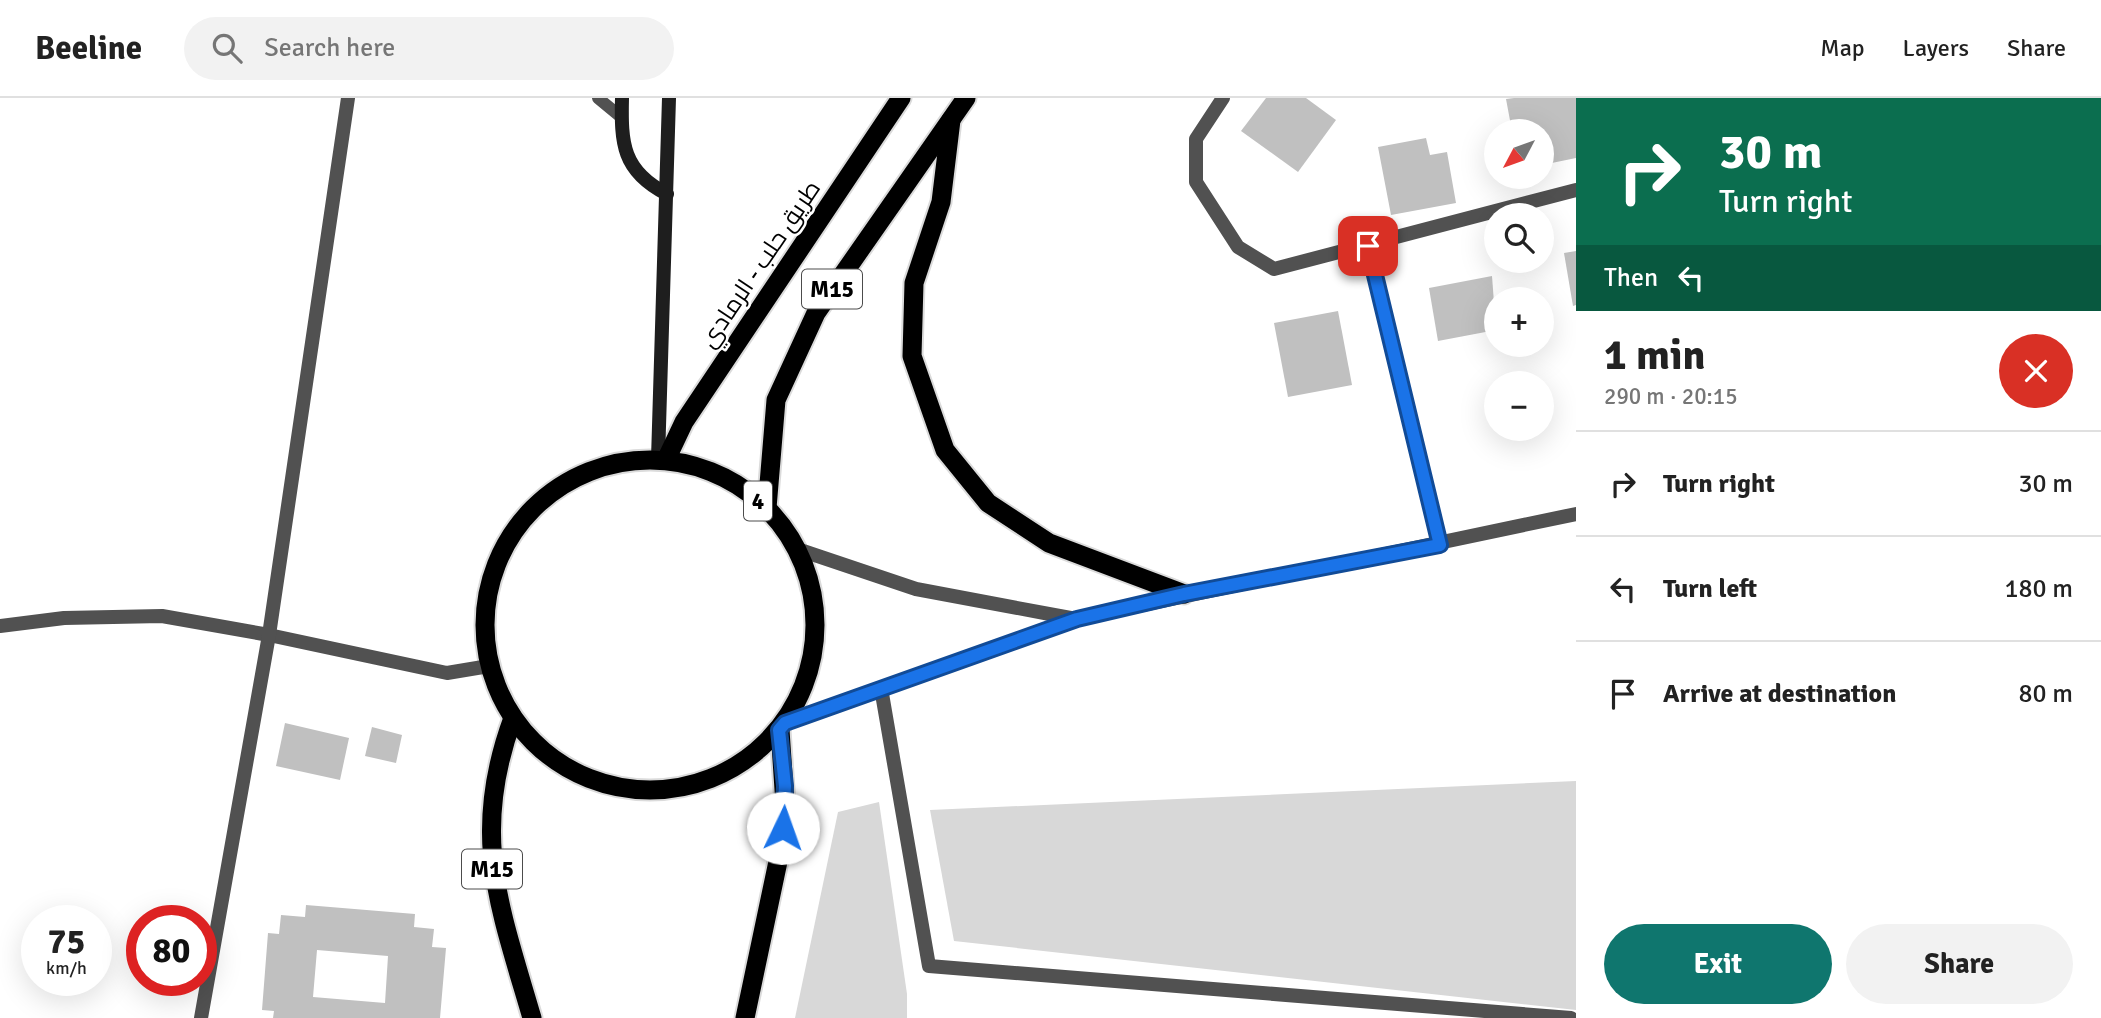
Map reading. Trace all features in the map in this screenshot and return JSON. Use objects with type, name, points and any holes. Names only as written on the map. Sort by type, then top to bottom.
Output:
[{"type":"highway","name":"طريق حلب - الرمادي","points":[[662,460],[684,422],[901,98]]},
{"type":"highway","name":"M15","points":[[767,508],[776,400],[816,313],[966,98]]},
{"type":"highway","points":[[951,120],[941,201],[914,283],[912,356],[945,450],[989,503],[1049,544],[1184,594]]},
{"type":"highway","name":"4","points":[[662,460],[703,468],[737,484],[767,508],[797,549],[813,592],[816,638],[806,682],[782,726],[747,761],[708,781],[665,791],[621,789],[579,775],[542,751],[513,718],[489,666],[484,622],[491,578],[509,538],[537,503],[573,478],[604,467],[662,460]]},
{"type":"highway","name":"M15","points":[[513,718],[503,746],[491,804],[491,864],[496,893],[531,1018]]},
{"type":"highway","points":[[745,1018],[780,852],[785,804],[782,726]]},
{"type":"main road","points":[[622,98],[622,144],[629,160],[651,186],[667,194]]},
{"type":"main road","points":[[662,460],[669,98]]},
{"type":"street","points":[[201,1018],[269,635],[348,98]]},
{"type":"street","points":[[1223,98],[1196,139],[1196,182],[1238,247],[1274,269],[1576,190]]},
{"type":"street","points":[[1368,246],[1440,545]]},
{"type":"street","points":[[782,726],[1077,619],[1184,594],[1440,545],[1576,514]]},
{"type":"street","points":[[797,549],[916,589],[1077,619]]},
{"type":"street","points":[[0,625],[64,618],[162,616],[269,635],[447,673],[489,666]]},
{"type":"street","points":[[881,688],[929,966],[1571,1018]]},
{"type":"lane","points":[[598,98],[621,117]]},
{"type":"shaded area","points":[[1576,781],[1576,1010],[954,941],[930,810]]},
{"type":"shaded area","points":[[879,802],[907,994],[907,1018],[795,1018],[838,812]]},
{"type":"building","points":[[1266,98],[1306,98],[1336,120],[1298,172],[1241,131]]},
{"type":"building","points":[[1576,98],[1576,158],[1554,163],[1554,119],[1510,119],[1506,99]]},
{"type":"building","points":[[1426,138],[1430,155],[1447,152],[1456,203],[1391,215],[1378,147]]},
{"type":"building","points":[[1576,251],[1576,305],[1573,306],[1564,253]]},
{"type":"building","points":[[1492,276],[1493,287],[1484,287],[1484,332],[1438,341],[1429,288]]},
{"type":"building","points":[[1338,311],[1352,385],[1288,397],[1274,323]]},
{"type":"building","points":[[285,723],[349,738],[340,780],[276,766]]},
{"type":"building","points":[[372,727],[402,735],[396,763],[365,756]]},
{"type":"building","points":[[306,905],[415,914],[414,927],[434,929],[432,947],[446,948],[440,1018],[273,1018],[274,1011],[262,1010],[268,933],[279,934],[281,915],[305,917]],"holes":[[[317,950],[388,956],[385,1003],[313,997]]]},
{"type":"route","points":[[783,828],[785,786],[779,730],[785,723],[1077,619],[1184,594],[1440,545],[1368,246]]}]
